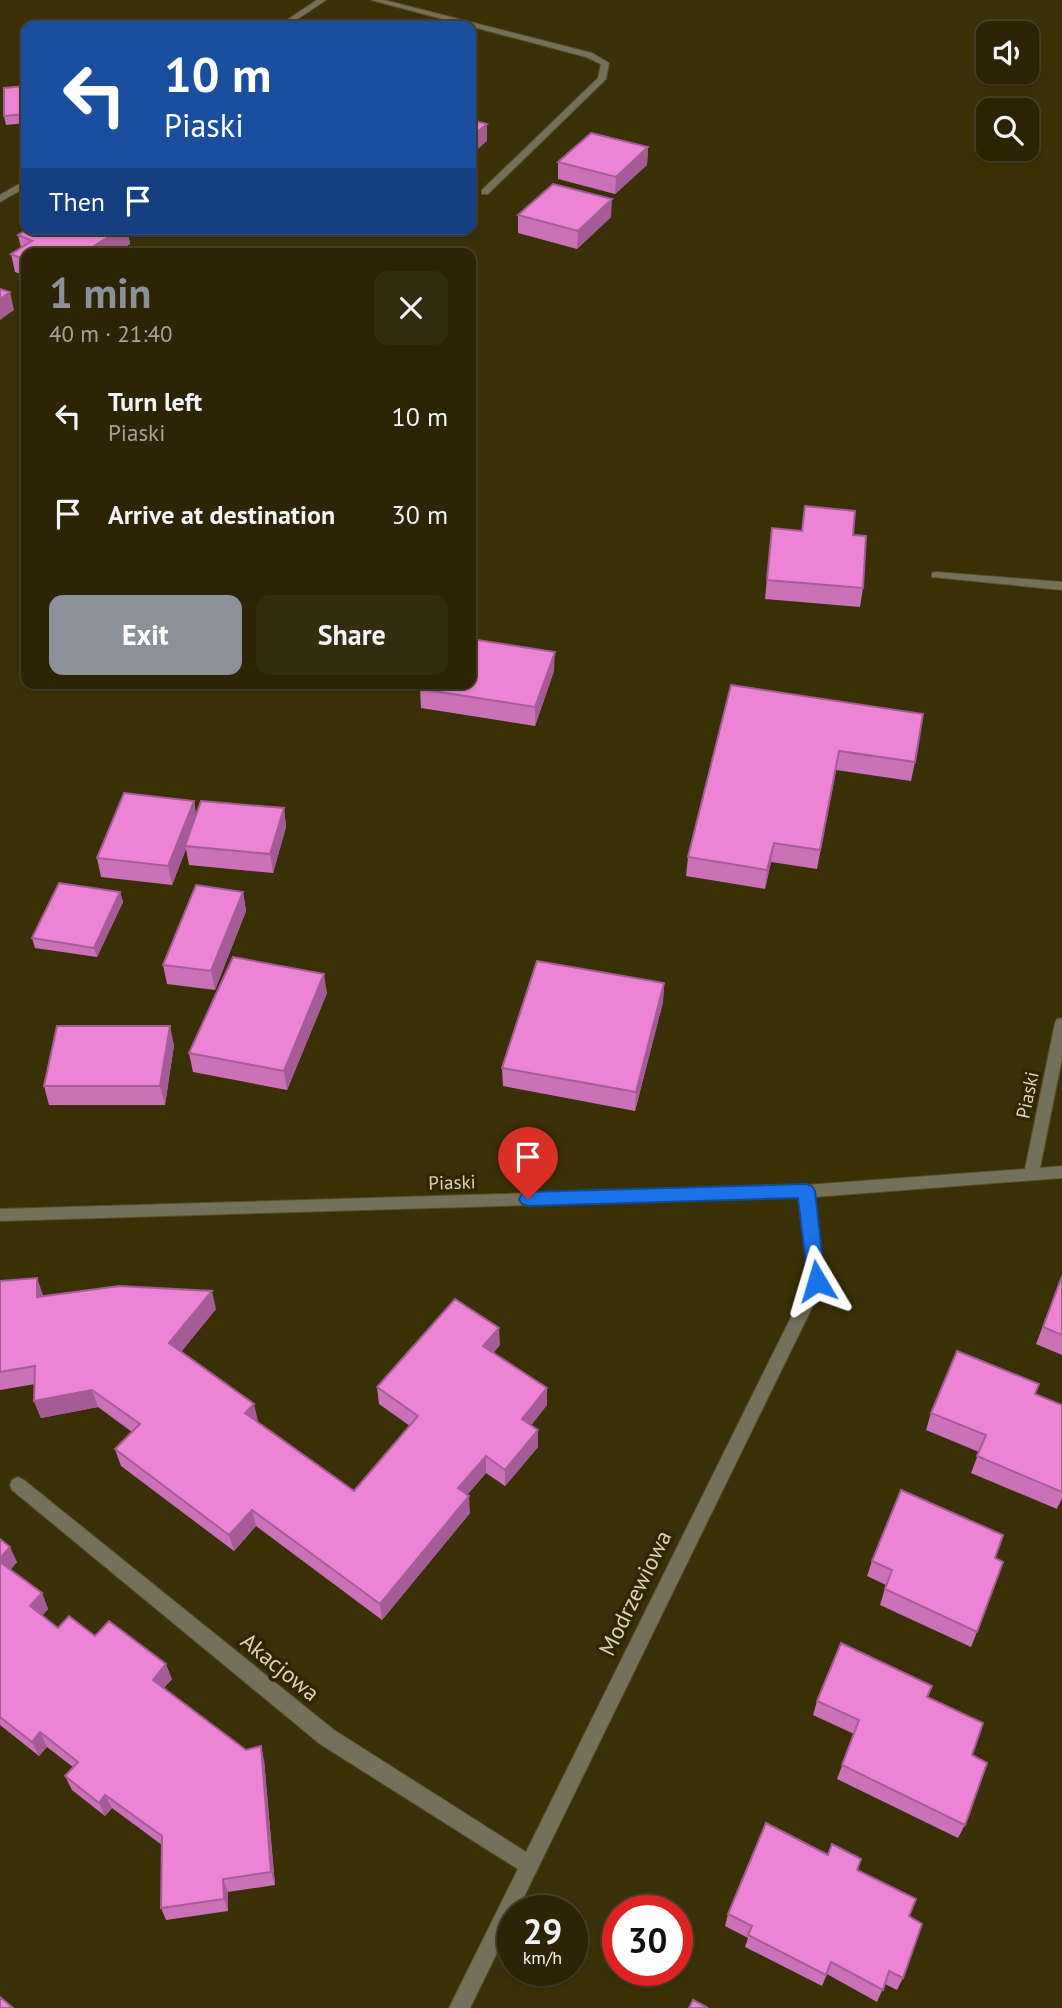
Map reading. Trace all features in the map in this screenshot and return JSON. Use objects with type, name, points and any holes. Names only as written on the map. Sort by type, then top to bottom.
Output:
[{"type":"street","points":[[290,21],[322,0]]},
{"type":"street","points":[[375,0],[457,21]]},
{"type":"street","points":[[476,26],[589,55],[605,63],[602,79],[485,192]]},
{"type":"street","points":[[0,199],[21,186]]},
{"type":"street","points":[[936,575],[1062,586]]},
{"type":"street","name":"Piaski","points":[[1031,1174],[1062,1023]]},
{"type":"street","name":"Piaski","points":[[0,1215],[806,1191],[1062,1172]]},
{"type":"street","name":"Modrzewiowa","points":[[458,2008],[817,1281],[806,1191]]},
{"type":"street","name":"Akacjowa","points":[[18,1485],[327,1737],[528,1864]]},
{"type":"building","points":[[21,86],[21,114],[4,116],[4,88]]},
{"type":"building","points":[[476,121],[487,124],[476,133]]},
{"type":"building","points":[[591,133],[648,147],[616,177],[558,162]]},
{"type":"building","points":[[553,184],[612,199],[578,231],[518,215]]},
{"type":"building","points":[[18,235],[111,235],[91,248],[21,248],[21,258],[11,254],[32,241]]},
{"type":"building","points":[[0,289],[10,292],[0,299]]},
{"type":"building","points":[[805,506],[855,511],[853,535],[866,536],[863,588],[767,580],[772,528],[802,531]]},
{"type":"building","points":[[476,640],[555,652],[535,707],[420,689],[476,689]]},
{"type":"building","points":[[731,685],[923,714],[915,762],[839,751],[820,850],[774,843],[767,870],[688,857]]},
{"type":"building","points":[[124,793],[194,801],[168,866],[97,858]]},
{"type":"building","points":[[201,801],[284,808],[270,854],[185,846]]},
{"type":"building","points":[[59,883],[120,892],[94,948],[32,938]]},
{"type":"building","points":[[196,885],[243,892],[211,971],[163,965]]},
{"type":"building","points":[[233,957],[324,974],[284,1071],[189,1053]]},
{"type":"building","points":[[537,961],[664,983],[636,1092],[502,1068]]},
{"type":"building","points":[[57,1026],[170,1026],[160,1086],[44,1086]]},
{"type":"building","points":[[1062,1276],[1062,1335],[1043,1327]]},
{"type":"building","points":[[37,1278],[37,1297],[119,1286],[212,1291],[169,1343],[254,1404],[245,1413],[354,1491],[418,1416],[377,1387],[455,1299],[499,1328],[483,1346],[547,1388],[522,1419],[538,1430],[505,1470],[486,1456],[458,1488],[469,1496],[380,1604],[252,1510],[229,1535],[115,1449],[140,1424],[92,1390],[34,1401],[35,1366],[0,1372],[0,1281]]},
{"type":"building","points":[[957,1351],[1039,1384],[1035,1394],[1062,1405],[1062,1492],[977,1456],[986,1435],[931,1413]]},
{"type":"building","points":[[901,1490],[1003,1535],[995,1558],[1003,1562],[977,1632],[885,1589],[892,1570],[872,1561]]},
{"type":"building","points":[[0,1539],[10,1547],[0,1558]]},
{"type":"building","points":[[0,1562],[42,1593],[30,1606],[58,1628],[69,1616],[95,1636],[109,1621],[166,1664],[153,1680],[246,1750],[261,1746],[271,1872],[223,1879],[224,1899],[161,1908],[162,1836],[105,1795],[99,1803],[65,1776],[78,1762],[40,1732],[32,1742],[0,1717]]},
{"type":"building","points":[[841,1643],[932,1686],[927,1697],[983,1723],[972,1755],[987,1763],[965,1825],[842,1765],[859,1720],[817,1701]]},
{"type":"building","points":[[766,1823],[828,1855],[832,1844],[861,1859],[857,1870],[916,1899],[909,1916],[922,1924],[903,1978],[889,1971],[883,1990],[831,1962],[826,1975],[748,1935],[752,1926],[728,1914]]},
{"type":"building","points":[[0,1997],[13,2008],[0,2008]]},
{"type":"building","points":[[693,2000],[708,2008],[689,2008]]},
{"type":"route","points":[[528,1199],[806,1191],[817,1281]]}]
